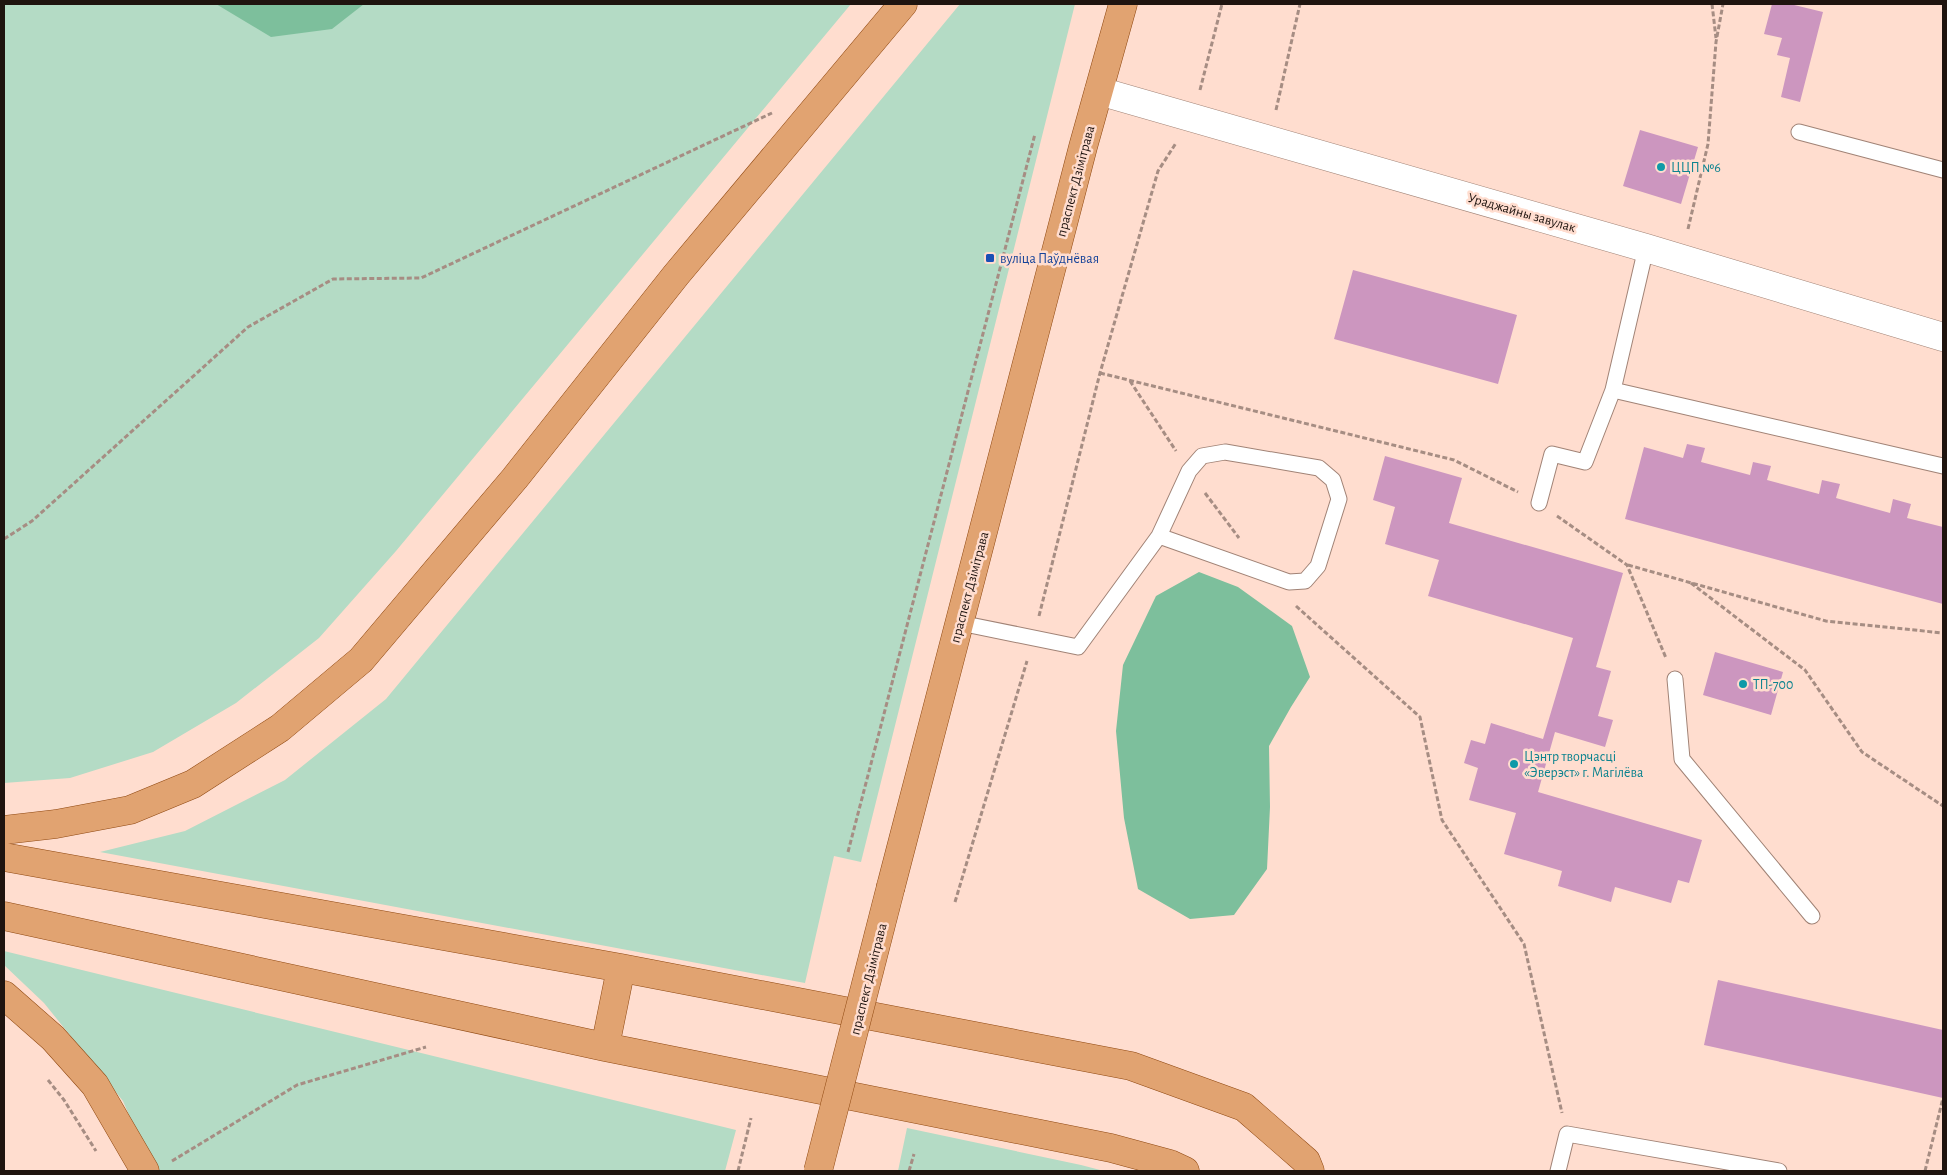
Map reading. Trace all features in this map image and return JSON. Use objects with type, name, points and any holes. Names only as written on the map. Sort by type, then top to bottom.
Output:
[{"type":"main road","points":[[4,830],[56,824],[130,810],[193,784],[280,728],[361,660],[515,478],[676,274],[903,4]]},
{"type":"main road","name":"праспект Дзімітрава","points":[[818,1171],[1123,4]]},
{"type":"main road","points":[[4,857],[622,968],[1131,1066],[1244,1107],[1275,1132],[1306,1162],[1310,1171]]},
{"type":"main road","points":[[4,916],[605,1047],[1111,1148],[1170,1164],[1185,1171]]},
{"type":"main road","points":[[605,1047],[622,968]]},
{"type":"main road","points":[[4,995],[54,1038],[95,1085],[145,1171]]},
{"type":"street","name":"Ураджайны завулак","points":[[1099,91],[1646,248],[1943,337]]},
{"type":"lane","points":[[1799,132],[1943,170]]},
{"type":"lane","points":[[1539,503],[1552,454],[1585,462],[1613,390],[1646,248]]},
{"type":"lane","points":[[1613,390],[1943,466]]},
{"type":"lane","points":[[960,623],[1078,647],[1159,536],[1189,471],[1202,456],[1225,452],[1319,468],[1333,480],[1339,498],[1318,566],[1305,582],[1289,582],[1159,536]]},
{"type":"lane","points":[[1675,680],[1682,759],[1812,916]]},
{"type":"lane","points":[[1558,1171],[1567,1134],[1717,1166],[1779,1171]]},
{"type":"path","points":[[955,902],[1033,639],[1100,374],[1158,171],[1193,117],[1222,4]]},
{"type":"path","points":[[1269,140],[1300,4]]},
{"type":"path","points":[[1712,4],[1716,42]]},
{"type":"path","points":[[1681,259],[1708,144],[1716,42],[1723,4]]},
{"type":"path","points":[[4,539],[32,521],[248,327],[333,279],[421,278],[776,111]]},
{"type":"path","points":[[848,852],[1035,134]]},
{"type":"path","points":[[1100,374],[1454,460],[1539,503],[1627,565],[1826,621],[1943,633]]},
{"type":"path","points":[[1130,381],[1189,471],[1275,587],[1420,717],[1442,820],[1524,944],[1567,1134]]},
{"type":"path","points":[[1627,565],[1675,680]]},
{"type":"path","points":[[1691,583],[1805,670],[1862,752],[1943,806]]},
{"type":"path","points":[[171,1161],[297,1085],[426,1048]]},
{"type":"path","points":[[46,1078],[64,1100],[98,1154]]},
{"type":"path","points":[[1925,1171],[1942,1098]]},
{"type":"path","points":[[738,1171],[751,1118]]},
{"type":"path","points":[[909,1171],[914,1154]]},
{"type":"green space","points":[[4,4],[851,4],[396,551],[319,638],[236,703],[153,752],[70,778],[4,783]]},
{"type":"green space","points":[[216,4],[364,4],[332,29],[271,37]]},
{"type":"green space","points":[[960,4],[1075,4],[861,862],[834,856],[805,983],[100,852],[185,831],[285,780],[386,699]]},
{"type":"green space","points":[[1199,572],[1238,587],[1292,626],[1310,677],[1269,746],[1270,807],[1267,869],[1234,915],[1190,919],[1138,889],[1124,818],[1116,731],[1123,665],[1156,596]]},
{"type":"green space","points":[[4,951],[736,1130],[725,1171],[153,1171],[123,1101],[44,1003],[4,965]]},
{"type":"green space","points":[[907,1128],[1081,1165],[1104,1171],[898,1171]]},
{"type":"building","points":[[1772,4],[1790,4],[1823,12],[1800,102],[1781,97],[1790,58],[1777,55],[1782,38],[1764,34]]},
{"type":"building","name":"ЦЦП №6","points":[[1640,130],[1698,147],[1681,204],[1623,186]]},
{"type":"building","points":[[1353,270],[1517,315],[1498,384],[1334,339]]},
{"type":"building","points":[[1687,444],[1705,448],[1701,462],[1750,475],[1753,462],[1771,466],[1767,480],[1819,494],[1822,480],[1840,484],[1836,498],[1890,513],[1893,499],[1911,504],[1907,518],[1943,527],[1943,604],[1625,519],[1644,447],[1683,458]]},
{"type":"building","points":[[1385,456],[1462,478],[1449,523],[1623,573],[1596,667],[1611,671],[1598,716],[1613,720],[1605,747],[1555,732],[1538,792],[1702,840],[1689,883],[1678,880],[1671,903],[1615,887],[1611,902],[1558,886],[1562,871],[1504,854],[1516,813],[1469,800],[1478,768],[1464,763],[1471,740],[1485,744],[1491,723],[1543,739],[1573,638],[1428,596],[1439,560],[1385,544],[1395,507],[1373,500]]},
{"type":"building","name":"ТП-700","points":[[1715,652],[1783,672],[1771,715],[1703,695]]},
{"type":"building","points":[[1718,980],[1943,1030],[1943,1098],[1704,1045]]},
{"type":"place","name":"ЦЦП №6","points":[[1661,167]]},
{"type":"place","name":"вуліца Паўднёвая","points":[[990,258]]},
{"type":"place","name":"ТП-700","points":[[1743,684]]},
{"type":"place","name":"Цэнтр творчасці «Эверэст» г. Магілёва","points":[[1514,764]]}]
